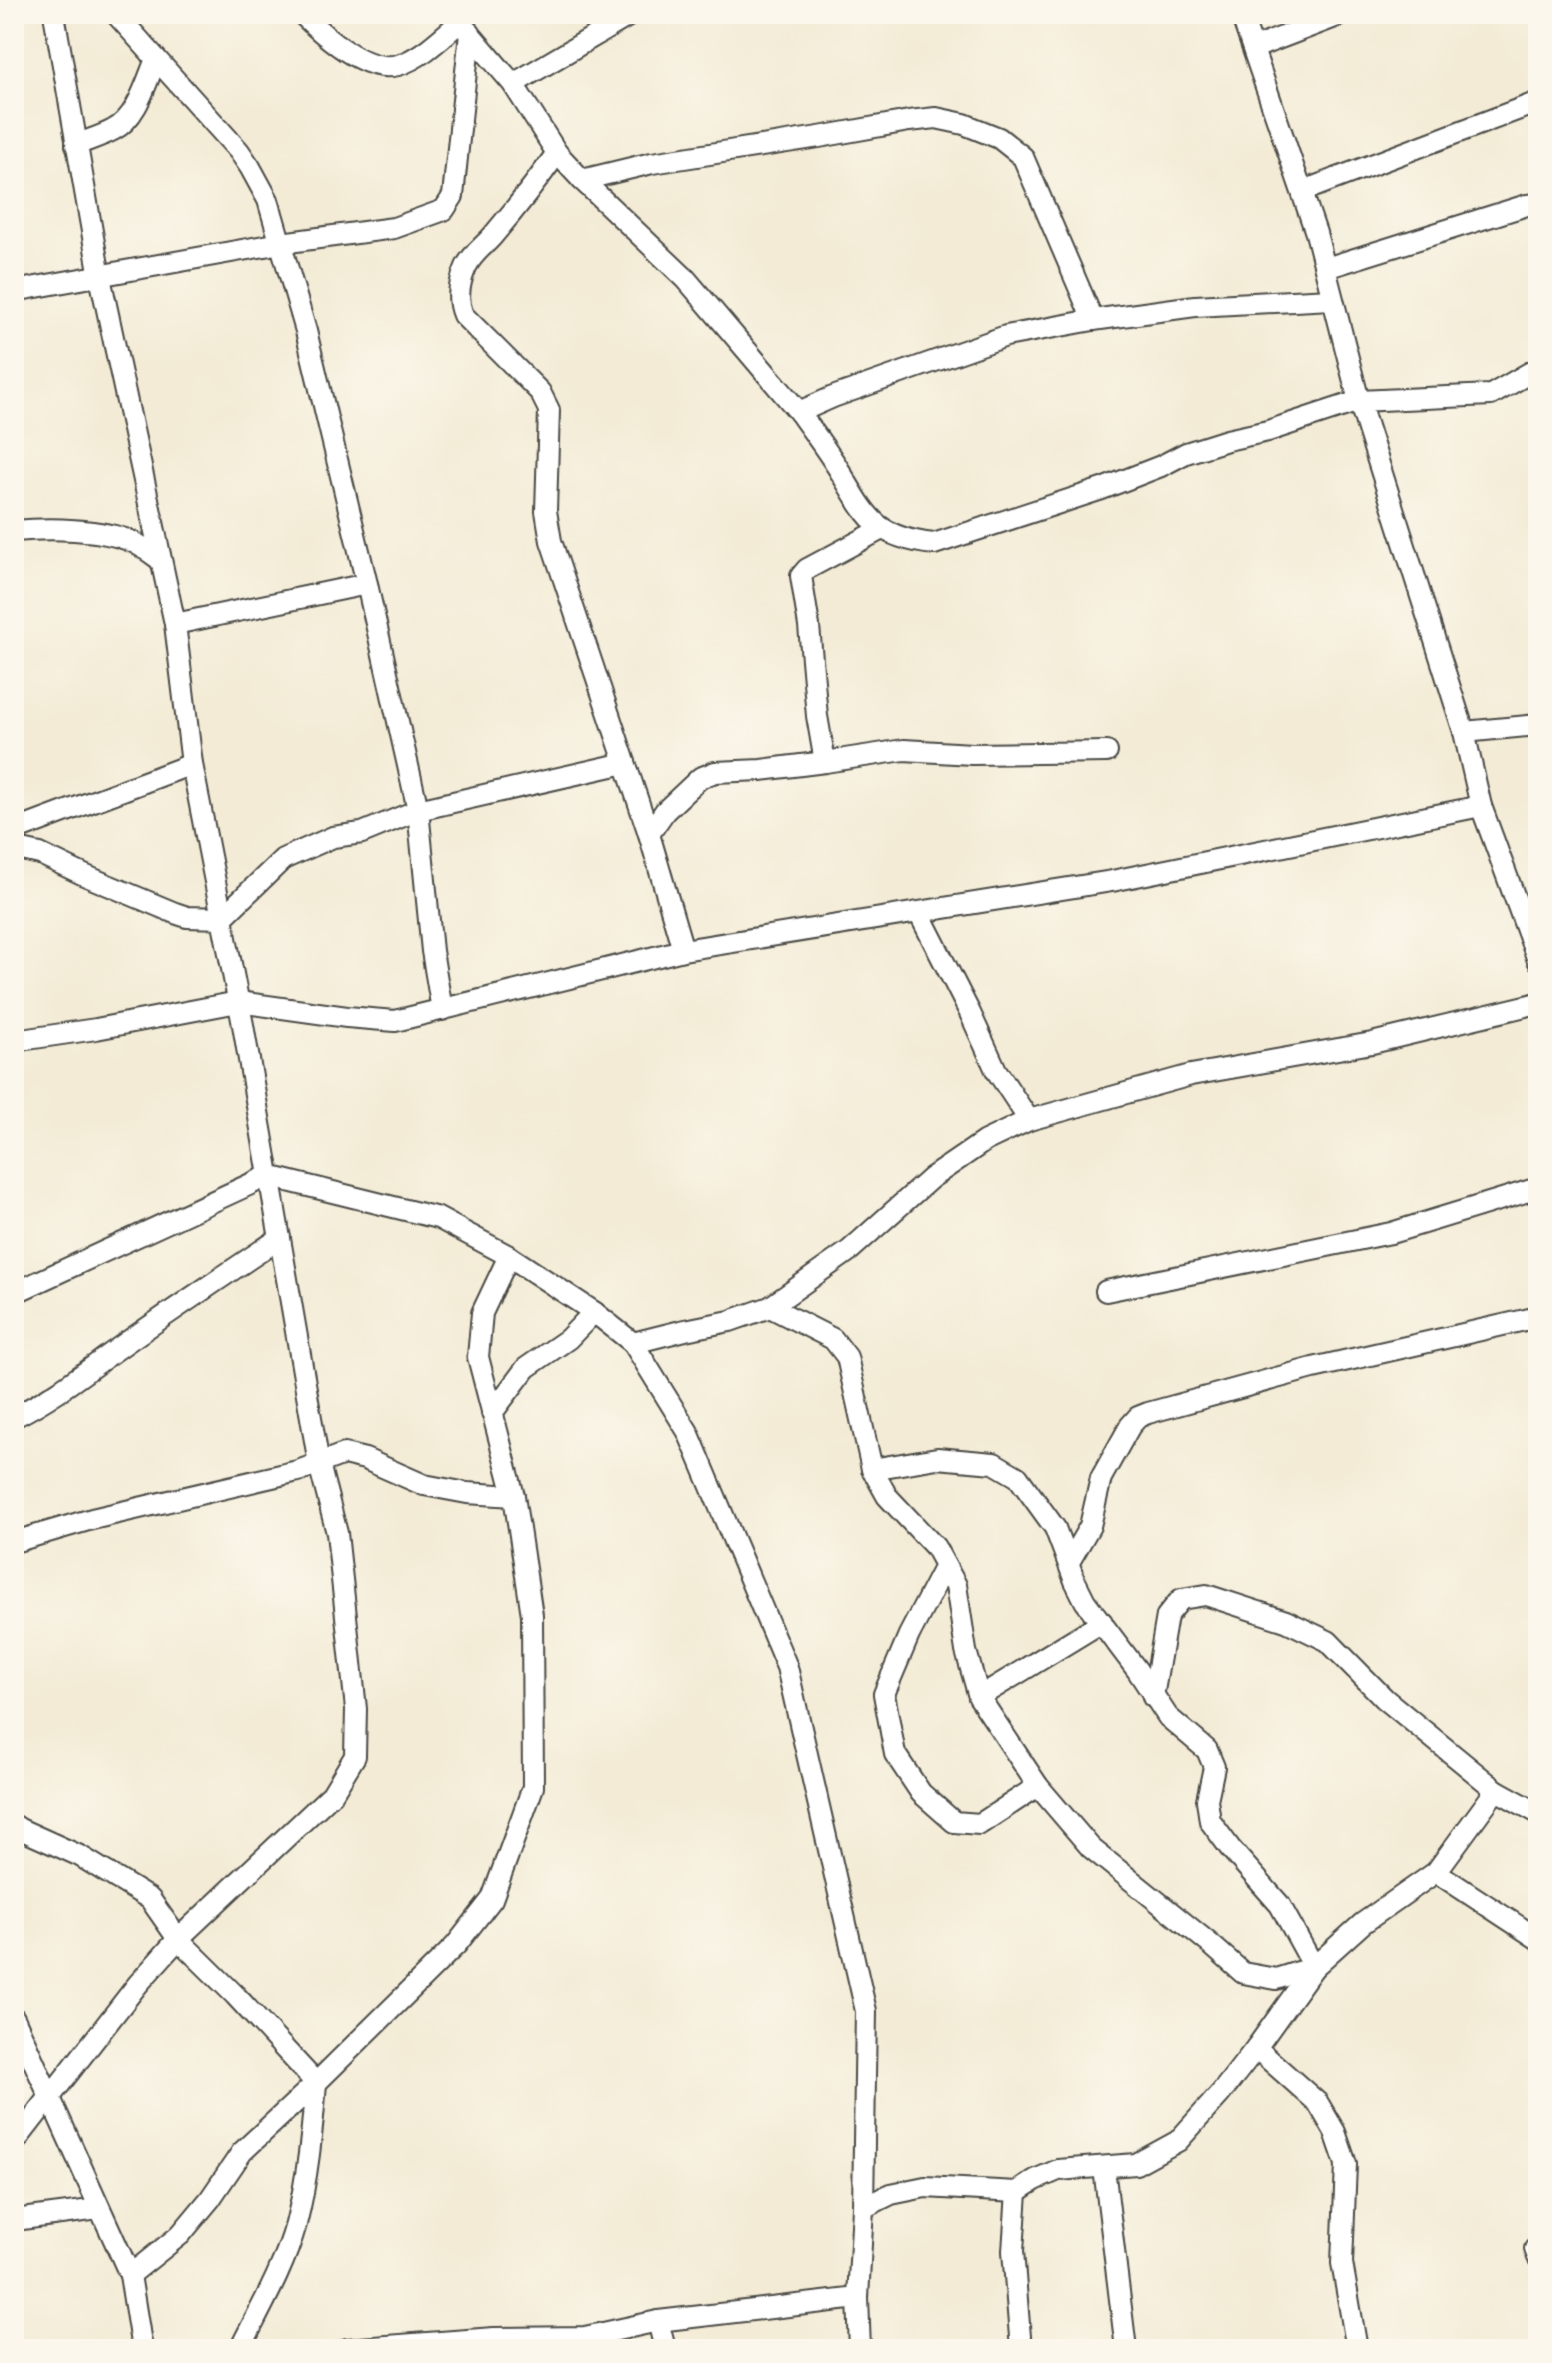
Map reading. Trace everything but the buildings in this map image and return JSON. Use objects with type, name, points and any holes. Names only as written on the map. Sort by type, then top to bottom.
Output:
[{"type":"street","points":[[14,2143],[138,1984],[178,1939],[332,1794],[355,1756],[356,1709],[337,1533],[319,1464],[238,1002],[192,764],[175,624],[100,277],[54,14]]},
{"type":"street","points":[[116,14],[239,151],[268,200],[306,331],[418,810],[432,951],[442,1010]]},
{"type":"street","points":[[302,14],[334,44],[353,55],[376,64],[397,66],[427,50],[461,23]]},
{"type":"street","points":[[513,84],[632,14]]},
{"type":"street","points":[[1241,14],[1303,191],[1359,401],[1464,732],[1481,806],[1538,960]]},
{"type":"street","points":[[1254,48],[1343,14]]},
{"type":"street","points":[[461,23],[513,84],[557,153],[686,279],[799,412],[864,513],[882,529],[906,541],[934,544],[1102,489],[1186,453],[1268,431],[1359,401],[1491,395],[1538,368]]},
{"type":"street","points":[[14,291],[281,243],[394,228],[444,210],[453,196],[461,23]]},
{"type":"street","points":[[76,145],[123,123],[135,107],[156,59]]},
{"type":"street","points":[[1303,191],[1538,102]]},
{"type":"street","points":[[582,180],[652,163],[897,123],[936,118],[964,124],[999,138],[1023,157],[1093,320]]},
{"type":"street","points":[[557,153],[492,237],[474,254],[466,267],[458,303],[463,315],[540,392],[549,410],[546,511],[551,541],[649,834],[683,950]]},
{"type":"street","points":[[1326,268],[1538,204]]},
{"type":"street","points":[[799,412],[1006,336],[1195,306],[1332,299]]},
{"type":"street","points":[[14,531],[43,529],[115,536],[135,542],[159,559]]},
{"type":"street","points":[[825,762],[801,576],[807,569],[882,529]]},
{"type":"street","points":[[175,624],[367,584]]},
{"type":"street","points":[[1464,732],[1538,725]]},
{"type":"street","points":[[649,834],[683,792],[700,778],[715,772],[761,770],[904,750],[972,754],[1107,752]]},
{"type":"street","points":[[14,852],[22,850],[40,854],[187,917],[222,918],[283,859],[333,837],[362,833],[418,810],[625,763]]},
{"type":"street","points":[[14,831],[192,764]]},
{"type":"street","points":[[14,1041],[238,1002],[395,1021],[683,950],[1112,881],[1481,806]]},
{"type":"street","points":[[919,913],[996,1070],[1029,1120]]},
{"type":"street","points":[[633,1343],[730,1321],[770,1307],[849,1251],[931,1178],[985,1141],[1029,1120],[1191,1075],[1372,1043],[1538,1003]]},
{"type":"street","points":[[14,1293],[268,1176],[438,1218],[509,1256],[594,1312],[633,1343],[688,1432],[787,1667],[866,2011],[863,2208],[858,2298],[860,2349]]},
{"type":"street","points":[[1106,1291],[1391,1233],[1538,1188]]},
{"type":"street","points":[[14,1417],[68,1385],[280,1238]]},
{"type":"street","points":[[130,2275],[180,2235],[210,2199],[242,2152],[456,1945],[492,1899],[533,1787],[532,1615],[514,1496],[478,1357],[482,1313],[509,1256]]},
{"type":"street","points":[[770,1307],[833,1339],[847,1357],[872,1469],[887,1496],[935,1547],[956,1585],[966,1651],[979,1697],[1038,1786],[1091,1848],[1243,1973],[1276,1979],[1314,1967]]},
{"type":"street","points":[[492,1413],[526,1368],[568,1339],[594,1312]]},
{"type":"street","points":[[1069,1562],[1090,1526],[1101,1478],[1138,1417],[1313,1368],[1538,1317]]},
{"type":"street","points":[[14,1542],[92,1519],[298,1471],[344,1454],[365,1459],[424,1485],[467,1493],[514,1496]]},
{"type":"street","points":[[872,1469],[937,1458],[994,1463],[1018,1477],[1055,1528],[1085,1601],[1168,1717],[1207,1750],[1214,1767],[1207,1800],[1210,1821],[1280,1905],[1314,1967]]},
{"type":"street","points":[[945,1566],[909,1635],[884,1694],[895,1754],[921,1793],[954,1822],[980,1824],[1038,1786]]},
{"type":"street","points":[[1153,1697],[1167,1616],[1181,1599],[1206,1595],[1286,1621],[1328,1641],[1385,1699],[1496,1790],[1538,1813]]},
{"type":"street","points":[[979,1697],[1102,1622]]},
{"type":"street","points":[[1137,1670],[1159,1660]]},
{"type":"street","points":[[863,2208],[891,2194],[925,2187],[1017,2192],[1058,2170],[1136,2164],[1178,2141],[1221,2093],[1314,1967],[1363,1923],[1436,1872],[1496,1790]]},
{"type":"street","points":[[14,1825],[80,1856],[150,1899],[178,1939],[235,1995],[316,2083],[310,2159],[295,2226],[271,2287],[240,2349]]},
{"type":"street","points":[[1436,1872],[1538,1939]]},
{"type":"street","points":[[14,2018],[130,2275],[142,2349]]},
{"type":"street","points":[[1256,2048],[1318,2103],[1335,2132],[1346,2164],[1342,2263],[1357,2349]]},
{"type":"street","points":[[1104,2168],[1126,2349]]},
{"type":"street","points":[[1017,2192],[1013,2251],[1021,2349]]},
{"type":"street","points":[[14,2220],[99,2209]]},
{"type":"street","points":[[347,2349],[494,2338],[585,2337],[658,2321],[858,2298]]},
{"type":"street","points":[[658,2321],[665,2349]]}]
